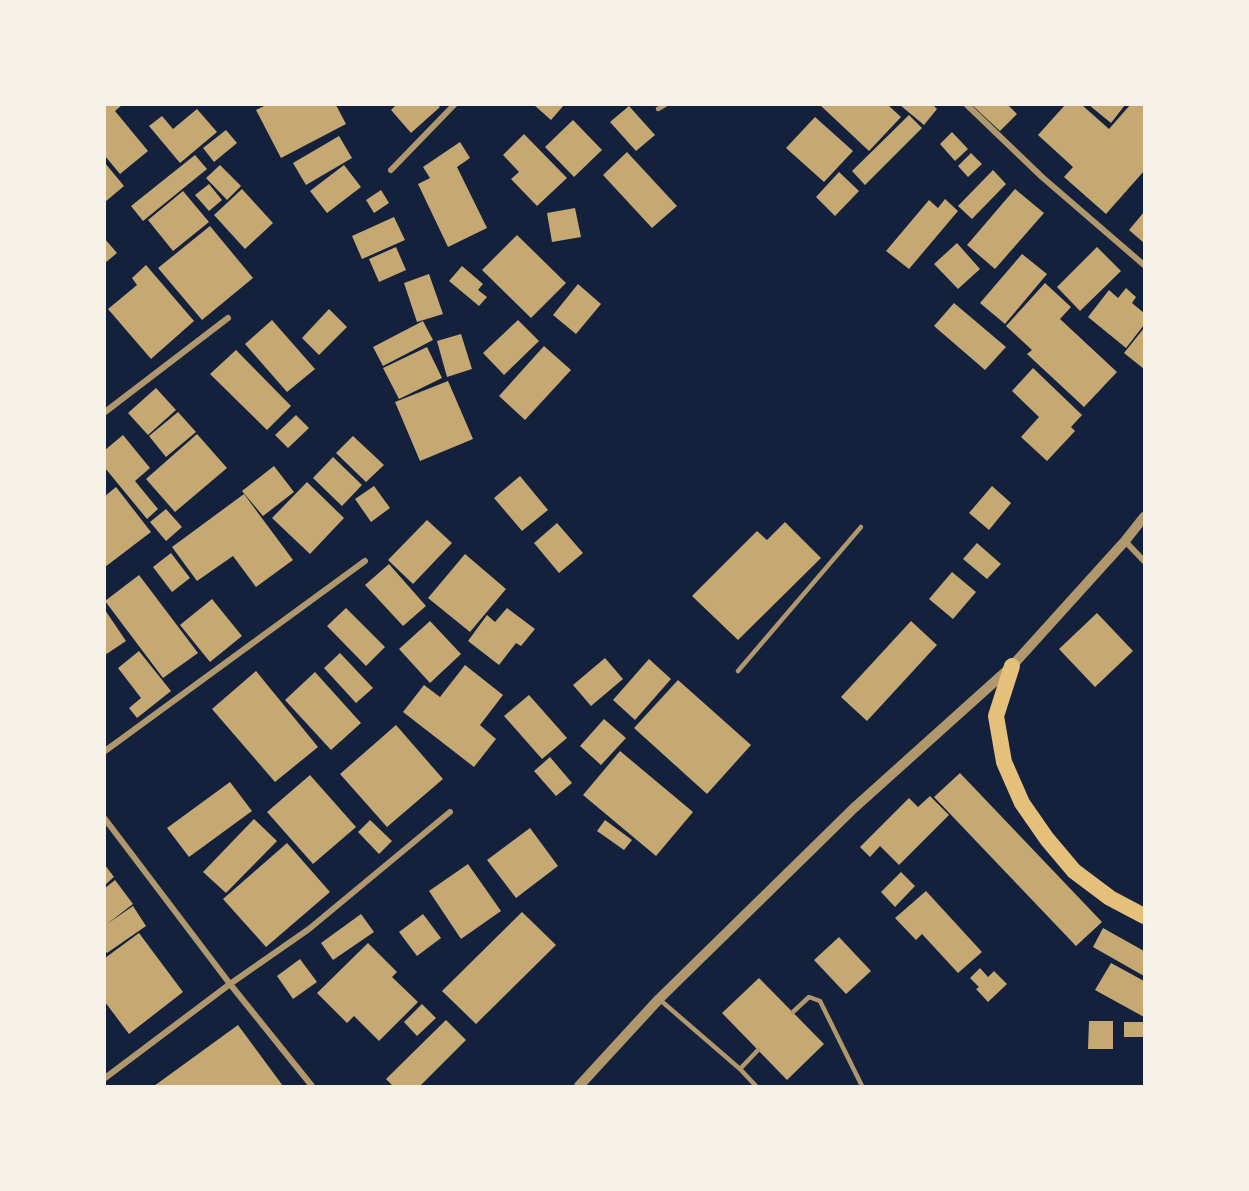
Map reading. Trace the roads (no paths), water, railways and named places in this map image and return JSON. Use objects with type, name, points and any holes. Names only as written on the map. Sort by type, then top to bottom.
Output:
[{"type":"highway","points":[[1012,666],[996,716],[1004,762],[1022,803],[1047,839],[1074,871],[1110,898],[1144,916]]},
{"type":"street","points":[[392,170],[454,105]]},
{"type":"street","points":[[967,105],[1042,177],[1144,265]]},
{"type":"street","points":[[105,412],[228,318]]},
{"type":"street","points":[[579,1086],[659,999],[854,808],[1012,666],[1144,517]]},
{"type":"street","points":[[1125,541],[1144,561]]},
{"type":"street","points":[[105,752],[365,561]]},
{"type":"street","points":[[105,1078],[230,984],[309,929],[450,812]]},
{"type":"street","points":[[105,819],[230,984],[312,1086]]},
{"type":"lane","points":[[658,109],[665,105]]},
{"type":"lane","points":[[738,671],[861,527]]},
{"type":"lane","points":[[793,1012],[810,997],[820,1001],[862,1086]]},
{"type":"lane","points":[[659,999],[740,1069],[756,1086]]},
{"type":"lane","points":[[740,1069],[758,1050]]}]
